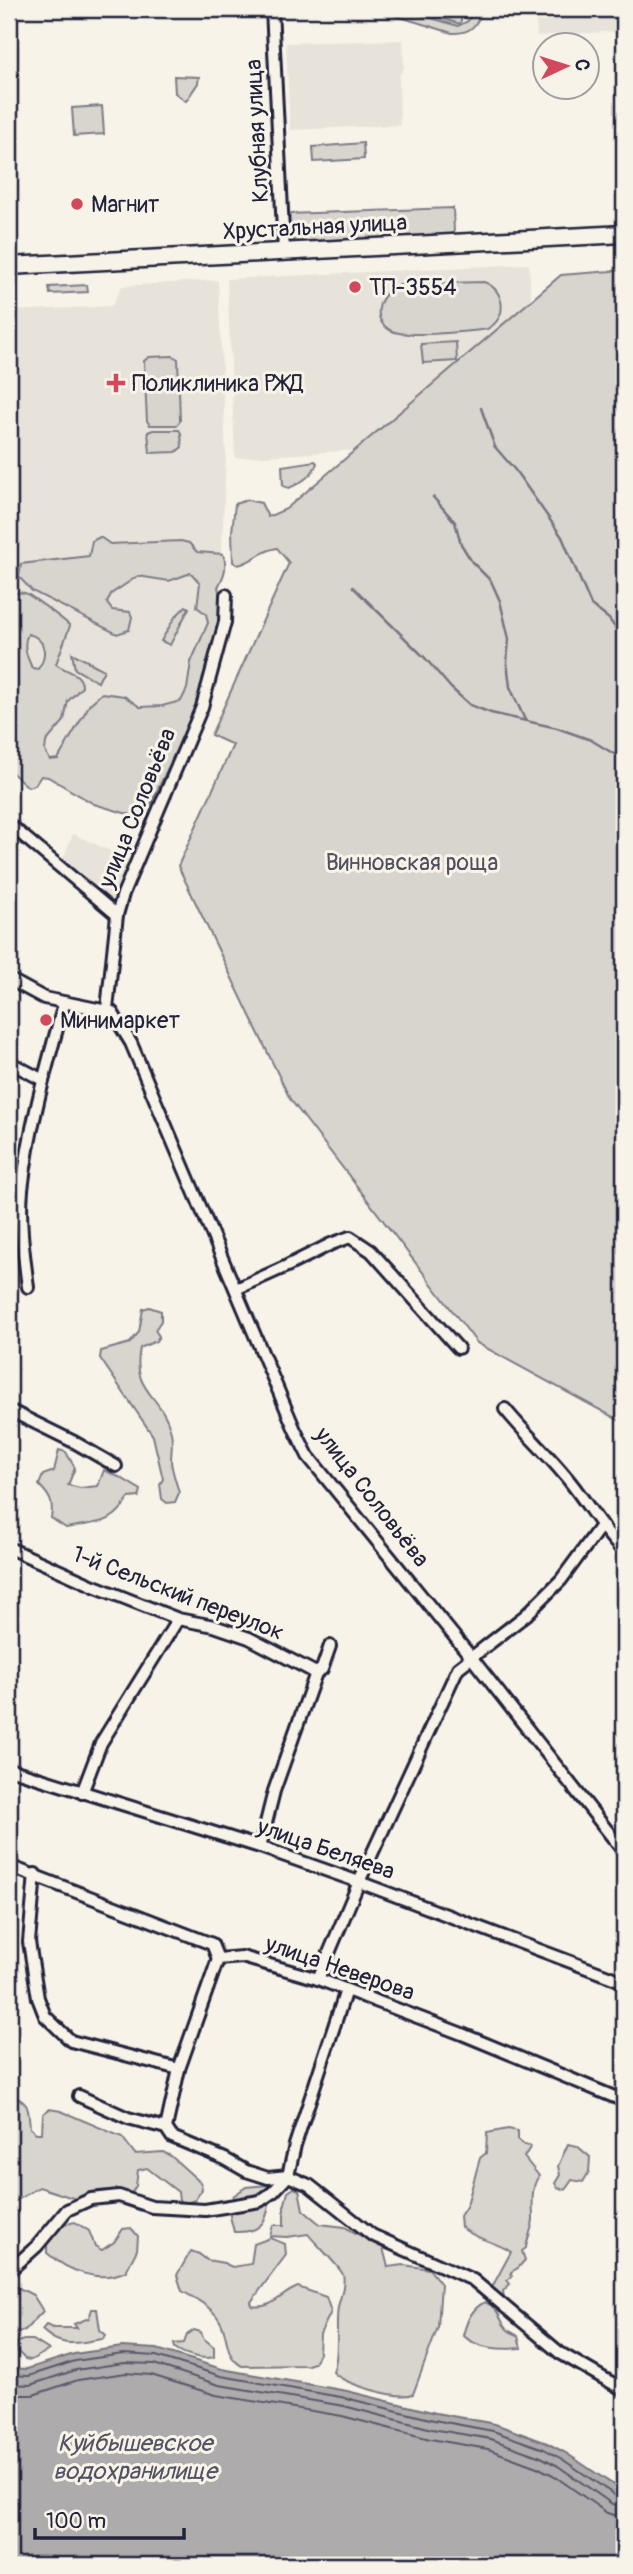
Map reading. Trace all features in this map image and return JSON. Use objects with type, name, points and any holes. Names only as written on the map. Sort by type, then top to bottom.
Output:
[{"type":"main road","name":"Хрустальная улица","points":[[9,266],[624,234]]},
{"type":"street","name":"Клубная улица","points":[[272,9],[284,251]]},
{"type":"street","name":"улица Соловьёва","points":[[226,595],[225,622],[202,706],[123,894],[117,915],[107,1009],[117,1017],[131,1043],[308,1456],[624,1852]]},
{"type":"street","points":[[9,824],[117,915]]},
{"type":"street","points":[[9,979],[44,998],[64,1004],[107,1009]]},
{"type":"street","points":[[28,1287],[21,1224],[22,1191],[43,1080],[64,1004]]},
{"type":"street","points":[[9,1062],[43,1080]]},
{"type":"street","points":[[236,1289],[350,1237],[371,1251],[458,1348]]},
{"type":"street","points":[[505,1409],[569,1480],[592,1511],[600,1527],[624,1552]]},
{"type":"street","points":[[9,1410],[116,1466]]},
{"type":"street","points":[[318,1979],[359,1882],[458,1668],[526,1615],[561,1580],[600,1527]]},
{"type":"street","name":"1-й Сельский переулок","points":[[9,1548],[94,1586],[178,1619],[214,1626],[249,1639],[316,1673]]},
{"type":"street","points":[[82,1793],[101,1743],[178,1619]]},
{"type":"street","points":[[260,1847],[274,1791],[316,1673],[322,1669],[330,1646]]},
{"type":"street","name":"улица Беляева","points":[[9,1769],[260,1847],[624,1982]]},
{"type":"street","points":[[9,1866],[212,1944],[218,1959],[179,2069],[166,2128]]},
{"type":"street","points":[[35,1874],[29,1942],[38,1998],[44,2016],[71,2041],[179,2069]]},
{"type":"street","name":"улица Неверова","points":[[218,1959],[242,1957],[318,1979],[624,2099]]},
{"type":"street","points":[[9,2271],[37,2246],[67,2210],[91,2199],[119,2196],[152,2207],[214,2209],[260,2201],[273,2192],[288,2176],[295,2145],[346,1990]]},
{"type":"street","points":[[79,2096],[128,2118],[166,2128],[172,2137],[225,2159],[246,2171],[268,2178],[288,2176],[320,2192],[372,2235],[473,2280],[560,2353],[624,2390]]},
{"type":"shaded area","points":[[535,9],[624,9],[624,31],[537,32]]},
{"type":"shaded area","points":[[403,40],[404,68],[399,76],[400,125],[290,130],[286,43]]},
{"type":"shaded area","points":[[529,264],[532,314],[373,449],[235,458],[227,279]]},
{"type":"shaded area","points":[[218,280],[226,455],[219,619],[191,717],[149,818],[18,759],[9,595],[9,311],[112,306],[122,286]]},
{"type":"shaded area","points":[[73,834],[131,860],[112,905],[61,864]]},
{"type":"green space","points":[[374,9],[401,9],[458,26],[468,21],[474,9],[483,9],[469,30],[452,33]]},
{"type":"green space","points":[[412,9],[464,9],[460,24]]},
{"type":"green space","points":[[174,76],[199,77],[186,101],[175,93]]},
{"type":"green space","points":[[102,106],[104,134],[74,136],[72,108]]},
{"type":"green space","points":[[363,143],[364,159],[314,162],[313,147]]},
{"type":"green space","points":[[453,208],[454,232],[450,236],[297,243],[289,236],[288,214]]},
{"type":"green space","name":"Винновская роща","points":[[624,270],[624,1423],[477,1343],[290,1099],[178,866],[233,745],[211,735],[289,563],[277,548],[238,565],[233,562],[235,504],[247,500],[261,503],[268,517],[286,509],[561,275]]},
{"type":"green space","points":[[484,282],[497,291],[502,305],[498,319],[487,329],[399,333],[389,329],[379,317],[381,301],[386,294],[403,284]]},
{"type":"green space","points":[[87,285],[88,292],[50,294],[49,287]]},
{"type":"green space","points":[[456,342],[457,361],[423,363],[421,344]]},
{"type":"green space","points":[[173,356],[178,359],[180,421],[177,425],[150,425],[147,421],[144,361],[149,357]]},
{"type":"green space","points":[[179,430],[182,447],[176,452],[150,453],[148,432]]},
{"type":"green space","points":[[315,461],[317,463],[313,471],[306,478],[289,488],[283,486],[282,466]]},
{"type":"green space","points":[[100,537],[110,544],[181,541],[189,543],[197,552],[223,554],[225,563],[224,575],[218,587],[224,613],[200,699],[151,804],[143,813],[131,815],[94,804],[48,777],[41,776],[35,785],[28,787],[9,770],[9,590],[28,595],[70,626],[56,664],[76,675],[82,687],[68,701],[64,721],[46,742],[45,751],[50,760],[58,759],[90,704],[102,693],[124,696],[140,707],[162,706],[181,701],[187,689],[191,662],[208,623],[206,614],[197,607],[200,583],[191,573],[169,581],[138,576],[111,594],[107,603],[112,610],[130,612],[132,617],[129,630],[117,634],[32,591],[19,577],[21,564],[89,556],[92,541]],"holes":[[[28,634],[34,636],[44,648],[38,669],[32,668],[25,647]]]},
{"type":"green space","points":[[186,606],[189,608],[170,645],[161,641],[175,617]]},
{"type":"green space","points":[[72,653],[104,670],[98,682],[75,669]]},
{"type":"green space","points":[[149,1307],[161,1311],[161,1321],[155,1330],[159,1336],[156,1341],[140,1348],[139,1374],[160,1407],[171,1432],[171,1464],[179,1493],[175,1502],[167,1503],[162,1499],[160,1484],[163,1479],[153,1436],[100,1358],[101,1351],[130,1343],[139,1332],[143,1309]]},
{"type":"green space","points":[[59,1450],[66,1452],[75,1468],[68,1485],[80,1488],[98,1486],[104,1470],[141,1490],[139,1497],[129,1498],[116,1514],[102,1522],[66,1528],[51,1518],[50,1500],[39,1485],[43,1475],[54,1471]]},
{"type":"green space","points":[[9,2094],[27,2106],[30,2128],[36,2133],[42,2133],[43,2114],[49,2109],[61,2111],[122,2137],[135,2154],[163,2152],[171,2156],[201,2183],[202,2189],[195,2200],[186,2203],[179,2201],[178,2192],[147,2168],[138,2170],[136,2186],[131,2194],[114,2191],[79,2200],[39,2187],[9,2205]]},
{"type":"green space","points":[[508,2129],[518,2131],[518,2140],[531,2146],[524,2157],[539,2176],[533,2191],[532,2224],[526,2248],[522,2251],[525,2260],[511,2272],[512,2277],[507,2280],[510,2284],[503,2291],[504,2298],[499,2298],[491,2289],[511,2252],[461,2227],[460,2216],[467,2205],[480,2158],[486,2153],[487,2133]]},
{"type":"green space","points":[[568,2144],[577,2146],[590,2157],[589,2172],[583,2182],[572,2180],[565,2190],[557,2187],[555,2183],[560,2175],[558,2166]]},
{"type":"green space","points":[[246,2187],[272,2187],[265,2220],[254,2229],[234,2232],[230,2216],[233,2196]]},
{"type":"green space","points":[[294,2188],[299,2190],[303,2210],[320,2224],[345,2227],[383,2248],[388,2267],[404,2265],[429,2269],[441,2284],[438,2327],[413,2394],[395,2395],[371,2390],[333,2372],[343,2275],[308,2234],[270,2236],[273,2225],[284,2225],[284,2207],[288,2192]]},
{"type":"green space","points":[[75,2222],[89,2231],[95,2246],[102,2250],[114,2242],[123,2229],[131,2228],[138,2236],[137,2250],[126,2271],[105,2276],[84,2274],[47,2253],[47,2240],[62,2225]]},
{"type":"green space","points":[[270,2238],[285,2244],[286,2255],[251,2302],[252,2306],[265,2306],[298,2287],[326,2297],[331,2312],[320,2334],[319,2353],[314,2363],[308,2365],[242,2366],[230,2353],[218,2317],[204,2304],[182,2291],[177,2275],[191,2251],[207,2260],[232,2267],[251,2264],[254,2244]]},
{"type":"green space","points":[[9,2283],[33,2295],[43,2311],[25,2330],[9,2335]]},
{"type":"green space","points":[[485,2302],[497,2311],[507,2329],[518,2336],[521,2348],[482,2346],[463,2335],[473,2312]]},
{"type":"green space","points":[[92,2309],[97,2309],[100,2330],[106,2335],[103,2339],[64,2342],[42,2330],[46,2325],[53,2328],[77,2328],[74,2324],[89,2318]]},
{"type":"green space","points":[[194,2330],[201,2332],[203,2338],[214,2347],[214,2357],[194,2356],[175,2348],[174,2344],[184,2343],[187,2335]]},
{"type":"green space","points":[[33,2340],[49,2350],[31,2360],[25,2359],[16,2350],[17,2342]]},
{"type":"water","name":"Куйбышевское водохранилище","points":[[122,2347],[157,2349],[222,2369],[347,2391],[436,2413],[495,2424],[547,2443],[624,2492],[624,2565],[9,2565],[9,2368],[27,2369],[74,2354]]},
{"type":"waterway","points":[[481,408],[495,447],[515,470],[562,537],[591,605],[609,619],[624,640]]},
{"type":"waterway","points":[[433,497],[455,522],[461,544],[472,562],[491,581],[500,601],[509,639],[507,662],[510,687],[525,720]]},
{"type":"waterway","points":[[353,587],[470,705],[591,740],[624,760]]},
{"type":"place","name":"Магнит","points":[[77,204]]},
{"type":"place","name":"ТП-3554","points":[[355,287]]},
{"type":"place","name":"Поликлиника РЖД","points":[[116,383]]},
{"type":"place","name":"Минимаркет","points":[[46,1020]]}]
